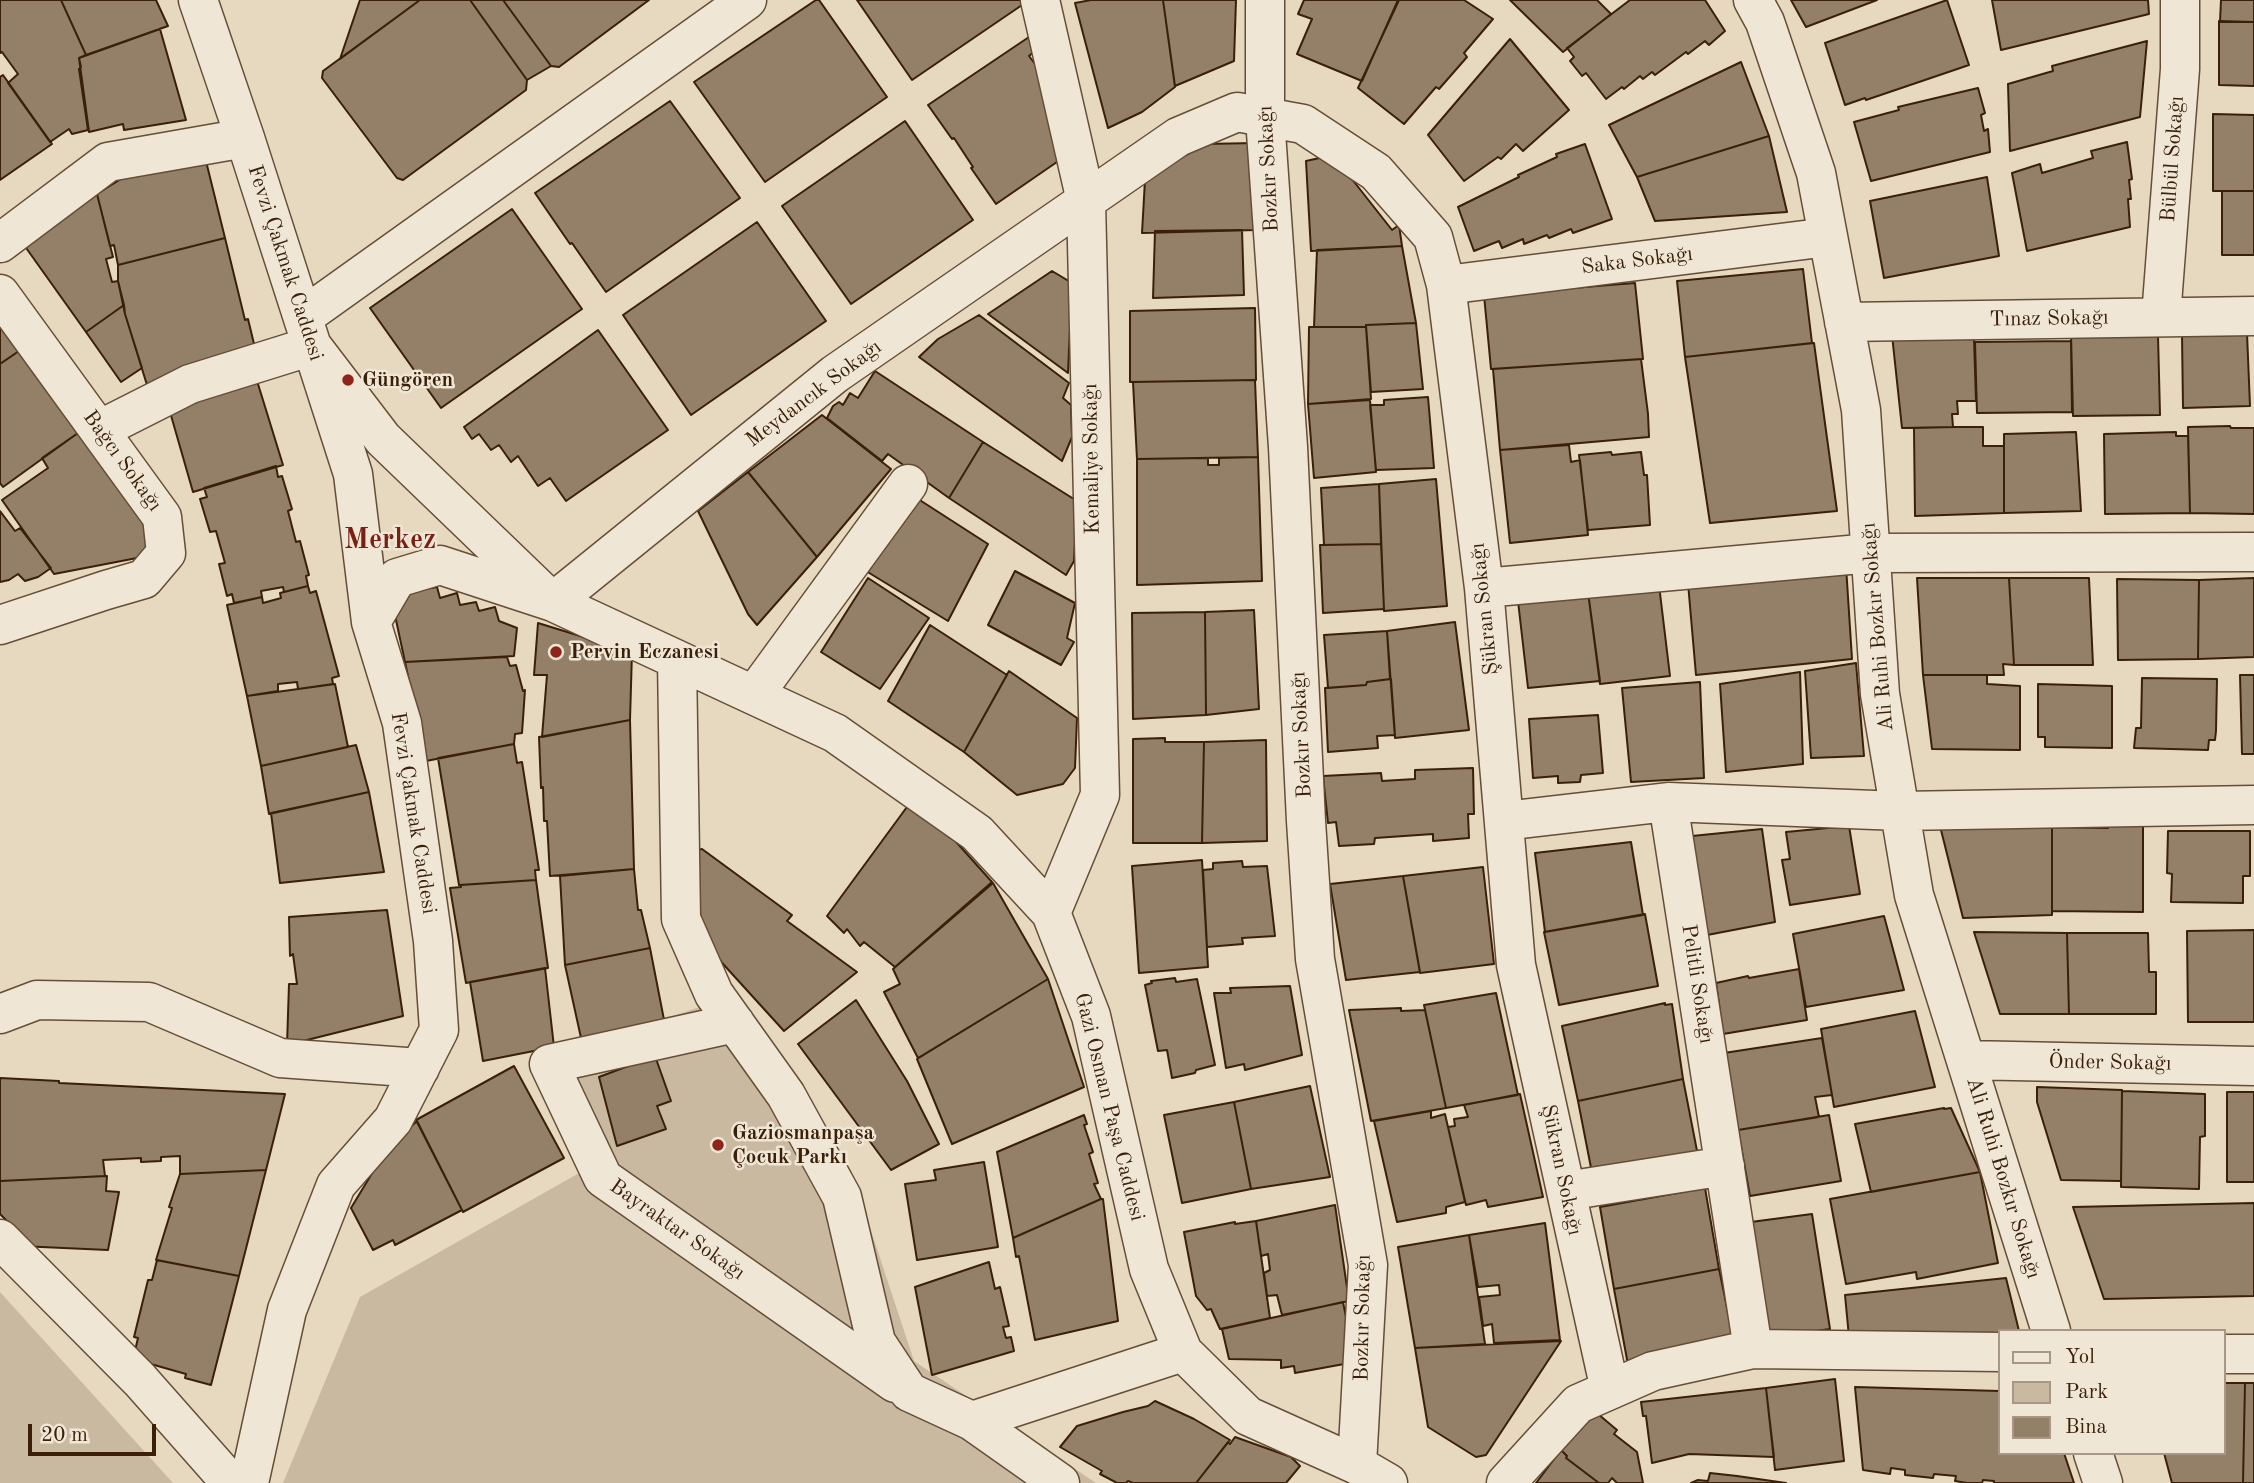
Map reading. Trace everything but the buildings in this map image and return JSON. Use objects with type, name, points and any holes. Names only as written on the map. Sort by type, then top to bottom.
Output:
[{"type":"street","name":"Fevzi Çakmak Caddesi","points":[[198,0],[246,138],[353,474],[371,622],[402,723],[433,941],[439,1030],[393,1120],[336,1185],[287,1311],[249,1483]]},
{"type":"street","points":[[99,430],[190,384],[307,332],[747,0]]},
{"type":"street","name":"Kemaliye Sokağı","points":[[1040,0],[1086,201],[1100,795],[1051,913]]},
{"type":"street","name":"Bozkır Sokağı","points":[[1265,0],[1265,118],[1289,447],[1315,959],[1368,1265],[1373,1474]]},
{"type":"street","name":"Ali Ruhi Bozkır Sokağı","points":[[1753,0],[1765,22],[1816,173],[1861,410],[1880,694],[1914,895],[2050,1329]]},
{"type":"street","name":"Bülbül Sokağı","points":[[2161,317],[2180,69],[2180,0]]},
{"type":"street","name":"Şükran Sokağı","points":[[1086,201],[1178,138],[1237,112],[1303,124],[1376,172],[1433,237],[1446,285],[1484,588],[1516,965],[1609,1390]]},
{"type":"street","points":[[0,243],[108,162],[246,138]]},
{"type":"street","name":"Meydancık Sokağı","points":[[553,602],[835,374],[1086,201]]},
{"type":"street","name":"Saka Sokağı","points":[[1446,285],[1828,237]]},
{"type":"street","name":"Bağcı Sokağı","points":[[0,294],[162,517],[166,553],[144,579],[0,625]]},
{"type":"street","name":"Tınaz Sokağı","points":[[1844,322],[2254,316]]},
{"type":"street","points":[[307,332],[383,439],[553,602]]},
{"type":"street","points":[[754,695],[908,484]]},
{"type":"street","points":[[1484,588],[1871,552],[2254,552]]},
{"type":"street","points":[[371,622],[397,578],[440,565],[553,602]]},
{"type":"street","name":"Gazi Osman Paşa Caddesi","points":[[553,602],[835,733],[976,833],[1051,913],[1091,1016],[1149,1269],[1183,1352],[1248,1416],[1373,1474]]},
{"type":"street","points":[[677,660],[681,919],[714,994],[786,1095],[842,1197],[876,1342],[909,1392],[972,1421],[1060,1483]]},
{"type":"street","points":[[1504,821],[1668,802],[1900,811],[2254,805]]},
{"type":"street","name":"Pelitli Sokağı","points":[[1668,802],[1753,1349]]},
{"type":"street","points":[[0,1014],[37,1000],[149,1002],[280,1058],[420,1068]]},
{"type":"street","name":"Bayraktar Sokağı","points":[[735,1023],[548,1064],[603,1178],[909,1392]]},
{"type":"street","name":"Önder Sokağı","points":[[1966,1060],[2254,1066]]},
{"type":"street","points":[[1566,1191],[1725,1166]]},
{"type":"street","points":[[0,1239],[140,1380],[231,1483]]},
{"type":"street","points":[[1506,1483],[1577,1405],[1653,1371],[1753,1349],[1998,1352]]},
{"type":"street","points":[[972,1421],[1183,1352]]},
{"type":"street","points":[[2226,1354],[2254,1354]]},
{"type":"street","points":[[2094,1455],[2104,1483]]},
{"type":"green space","points":[[735,995],[851,1170],[914,1361],[1096,1483],[283,1483],[360,1297],[588,1168],[546,1059]]},
{"type":"green space","points":[[0,1292],[173,1483],[0,1483]]},
{"type":"place","name":"Güngören","points":[[348,380]]},
{"type":"place","name":"Pervin Eczanesi","points":[[556,652]]},
{"type":"place","name":"Gaziosmanpaşa Çocuk Parkı","points":[[718,1145]]},
{"type":"district","name":"Merkez","points":[[390,541]]}]
